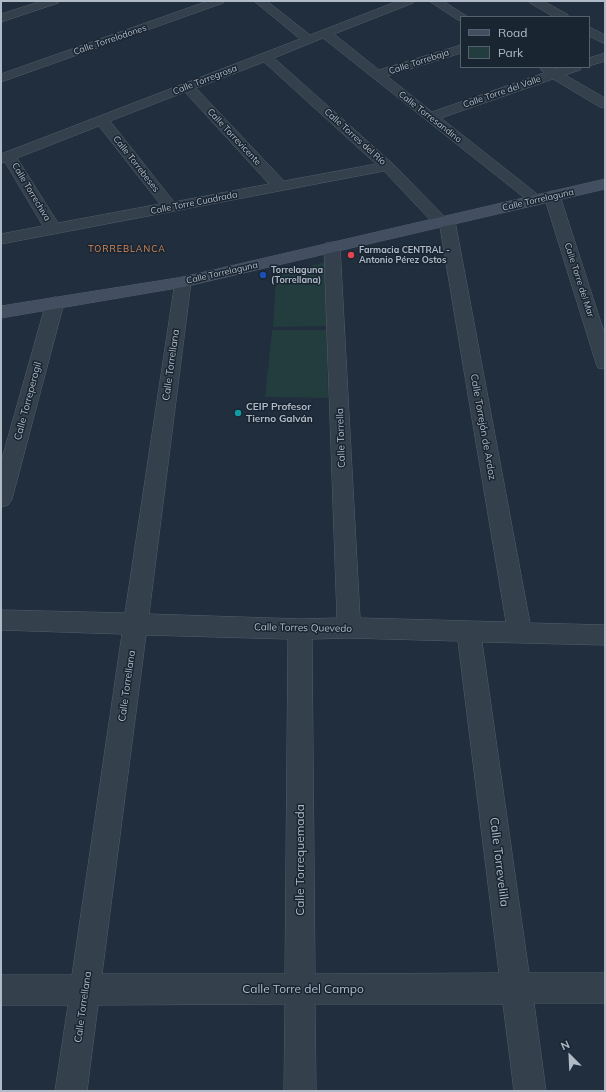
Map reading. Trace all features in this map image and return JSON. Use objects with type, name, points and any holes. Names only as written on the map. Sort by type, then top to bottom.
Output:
[{"type":"street","points":[[1,18],[54,1]]},
{"type":"street","name":"Calle Torrelodones","points":[[1,78],[219,1]]},
{"type":"street","points":[[260,1],[308,39]]},
{"type":"street","name":"Calle Torregrosa","points":[[5,157],[408,1]]},
{"type":"street","points":[[435,1],[460,16]]},
{"type":"street","points":[[534,1],[561,16]]},
{"type":"street","points":[[590,32],[605,40]]},
{"type":"street","name":"Calle Torresandino","points":[[324,33],[536,200]]},
{"type":"street","name":"Calle Torrebaja","points":[[377,75],[460,48]]},
{"type":"street","name":"Calle Torres del Río","points":[[265,56],[387,166],[444,221]]},
{"type":"street","points":[[590,62],[605,57]]},
{"type":"street","name":"Calle Torre del Valle","points":[[430,117],[549,70],[566,68]]},
{"type":"street","points":[[549,70],[605,104]]},
{"type":"street","name":"Calle Torrevicente","points":[[187,87],[280,186]]},
{"type":"street","name":"Calle Torrebeses","points":[[102,120],[170,207]]},
{"type":"street","name":"Calle Torrechiva","points":[[5,157],[54,229]]},
{"type":"street","name":"Calle Torre Cuadrada","points":[[1,240],[387,166]]},
{"type":"street","name":"Calle Torrelaguna","points":[[1,312],[183,282],[605,184]]},
{"type":"street","name":"Calle Torre del Mar","points":[[552,196],[605,363]]},
{"type":"street","name":"Calle Torrejón de Ardoz","points":[[444,221],[520,633]]},
{"type":"street","name":"Calle Torrella","points":[[332,247],[349,628]]},
{"type":"street","name":"Calle Torrellana","points":[[71,1091],[183,282]]},
{"type":"street","name":"Calle Torreperogil","points":[[1,499],[55,303]]},
{"type":"street","name":"Calle Torres Quevedo","points":[[1,620],[300,629],[349,628],[605,635]]},
{"type":"street","name":"Calle Torrequemada","points":[[300,629],[300,1091]]},
{"type":"street","name":"Calle Torrevelilla","points":[[469,632],[530,1091]]},
{"type":"street","name":"Calle Torre del Campo","points":[[1,990],[300,988],[516,990],[605,988]]},
{"type":"green space","points":[[326,262],[326,326],[273,327],[276,274]]},
{"type":"green space","points":[[272,330],[327,330],[328,398],[265,397]]},
{"type":"place","name":"Farmacia CENTRAL - Antonio Pérez Ostos","points":[[351,255]]},
{"type":"place","name":"Torrelaguna (Torrellana)","points":[[263,275]]},
{"type":"place","name":"CEIP Profesor Tierno Galván","points":[[238,413]]},
{"type":"district","name":"TORREBLANCA","points":[[127,249]]}]
